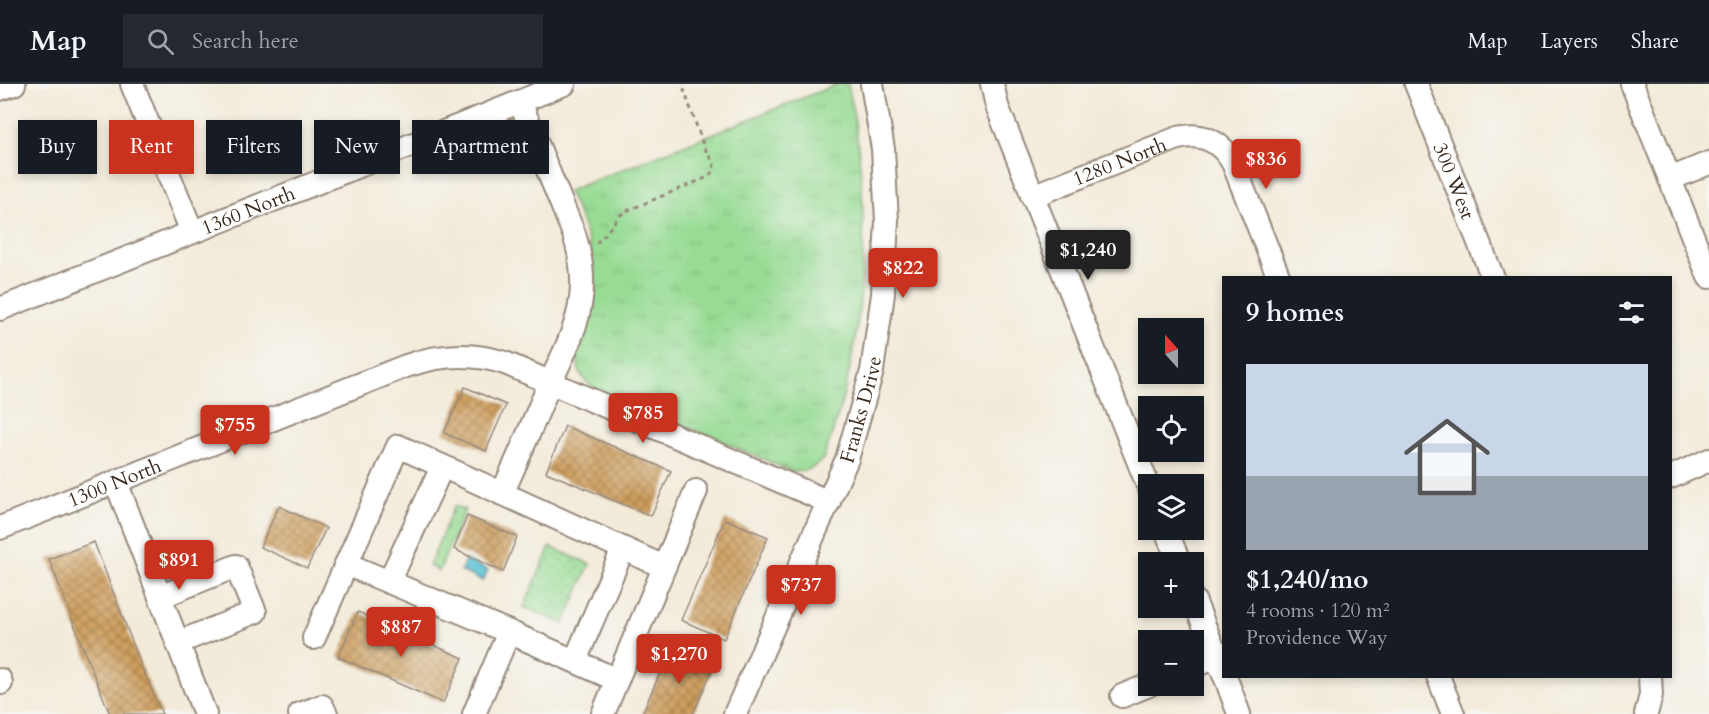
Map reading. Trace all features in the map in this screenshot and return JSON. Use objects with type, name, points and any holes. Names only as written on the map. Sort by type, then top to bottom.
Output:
[{"type":"street","points":[[0,90],[14,84]]},
{"type":"street","points":[[132,84],[192,232]]},
{"type":"street","name":"1360 North","points":[[0,309],[564,84]]},
{"type":"street","name":"Franks Drive","points":[[735,714],[847,459],[872,371],[883,294],[886,240],[881,138],[872,84]]},
{"type":"street","points":[[992,84],[997,106],[1143,474]]},
{"type":"street","name":"300 West","points":[[1416,84],[1492,276]]},
{"type":"street","points":[[1632,84],[1709,277]]},
{"type":"street","points":[[502,494],[573,336],[581,301],[582,266],[574,234],[520,102]]},
{"type":"street","name":"1280 North","points":[[1032,196],[1178,138],[1194,136],[1209,139],[1223,148],[1233,163],[1278,276]]},
{"type":"street","points":[[1670,179],[1709,163]]},
{"type":"street","name":"1300 North","points":[[0,528],[406,366],[423,360],[464,355],[487,357],[551,382],[829,502]]},
{"type":"street","points":[[314,638],[398,447],[664,567]]},
{"type":"street","points":[[1672,477],[1709,460]]},
{"type":"street","points":[[389,582],[442,467]]},
{"type":"street","points":[[116,482],[205,714]]},
{"type":"street","points":[[603,714],[696,491]]},
{"type":"street","points":[[575,661],[623,549]]},
{"type":"street","points":[[346,564],[617,680]]},
{"type":"street","points":[[160,597],[237,566],[255,612],[177,643]]},
{"type":"street","points":[[1202,618],[1222,666],[1204,666]]},
{"type":"street","points":[[474,714],[509,632]]},
{"type":"street","points":[[1226,678],[1239,714]]},
{"type":"street","points":[[1439,678],[1453,714]]},
{"type":"street","points":[[1646,714],[1650,701],[1650,679]]},
{"type":"street","points":[[1122,696],[1138,689]]},
{"type":"street","points":[[300,714],[322,705],[326,714]]},
{"type":"path","points":[[596,243],[602,239],[614,220],[624,212],[708,177],[713,171],[714,164],[705,147],[682,84]]},
{"type":"green space","points":[[838,84],[848,84],[861,178],[863,226],[858,321],[850,368],[823,459],[810,469],[793,472],[591,386],[583,378],[579,370],[578,355],[592,313],[595,294],[594,272],[587,236],[568,191]]},
{"type":"green space","points":[[454,506],[465,510],[439,571],[429,566]]},
{"type":"green space","points":[[550,547],[590,564],[564,624],[524,607]]},
{"type":"water","points":[[465,560],[488,570],[483,581],[461,571]]},
{"type":"building","points":[[465,387],[506,405],[486,451],[444,433]]},
{"type":"building","points":[[565,426],[671,471],[651,516],[546,472]]},
{"type":"building","points":[[279,506],[326,528],[307,568],[260,547]]},
{"type":"building","points":[[467,516],[517,537],[503,572],[454,549]]},
{"type":"building","points":[[725,519],[768,537],[724,639],[681,620]]},
{"type":"building","points":[[94,542],[162,714],[110,714],[89,663],[49,559]]},
{"type":"building","points":[[358,612],[463,658],[443,703],[338,657]]},
{"type":"building","points":[[671,648],[714,666],[693,714],[642,714]]}]
